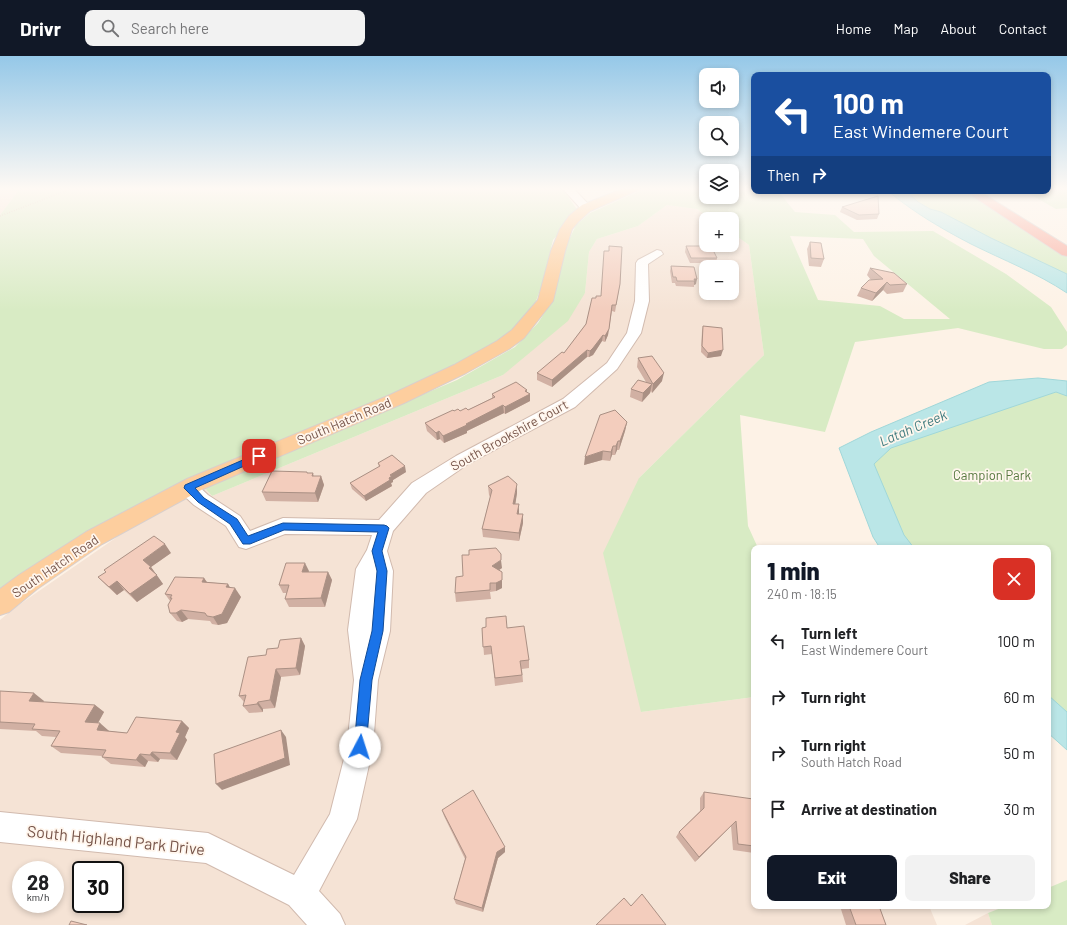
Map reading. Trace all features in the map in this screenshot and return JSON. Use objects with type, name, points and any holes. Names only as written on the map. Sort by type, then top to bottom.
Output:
[{"type":"highway","points":[[1032,230],[1067,252]]},
{"type":"main road","name":"South Hatch Road","points":[[0,604],[28,582],[94,538],[188,488],[259,456],[397,399],[460,369],[503,345],[518,334],[545,301],[558,251],[566,230]]},
{"type":"street","name":"South Brookshire Court","points":[[300,894],[342,819],[360,747],[366,680],[378,631],[382,571],[377,551],[384,528],[418,488],[462,460],[569,403],[612,366],[634,333],[642,301],[642,263],[657,254]]},
{"type":"street","points":[[188,488],[201,500],[233,521],[246,541],[283,526],[384,528]]},
{"type":"street","name":"South Highland Park Drive","points":[[0,827],[208,848],[300,894],[329,925]]},
{"type":"shaded area","points":[[627,230],[699,230],[699,252],[739,252],[739,238],[749,245],[764,355],[639,478],[641,712],[751,697],[751,909],[930,909],[937,925],[0,925],[0,620],[13,609],[130,528],[204,487],[212,496],[503,375],[585,293],[589,252],[597,239]]},
{"type":"shaded area","points":[[988,913],[992,925],[965,925]]},
{"type":"green space","points":[[0,230],[562,230],[553,240],[542,285],[533,309],[514,330],[486,351],[432,379],[326,423],[0,595]]},
{"type":"green space","points":[[574,230],[627,230],[597,239],[589,252],[585,293],[568,321],[503,375],[212,496],[204,487],[457,380],[515,347],[538,323],[552,301],[567,244]]},
{"type":"green space","points":[[739,230],[851,230],[854,232],[933,231],[1006,274],[1051,307],[1067,332],[1067,345],[1062,349],[1044,349],[958,328],[855,342],[825,432],[740,415],[748,526],[757,545],[751,545],[751,697],[641,712],[603,553],[639,478],[764,355],[749,245],[739,238]],"holes":[[[790,236],[863,239],[874,256],[950,319],[904,319],[880,306],[818,300]]]},
{"type":"green space","points":[[964,230],[1024,230],[1067,257],[1067,285]]},
{"type":"green space","name":"Campion Park","points":[[1067,389],[1067,732],[1051,718],[1051,545],[896,545],[858,459],[880,439]]},
{"type":"green space","points":[[1067,880],[1067,925],[992,925],[988,913],[998,909],[1051,909],[1051,887]]},
{"type":"water","points":[[945,230],[975,230],[1067,274],[1067,293],[1032,273]]},
{"type":"water","name":"Latah Creek","points":[[1038,378],[1067,381],[1067,396],[1056,392],[891,448],[874,464],[904,535],[912,545],[878,545],[873,537],[839,448],[871,432],[989,382]]},
{"type":"water","points":[[1051,698],[1067,712],[1067,750],[1051,736]]},
{"type":"building","points":[[810,242],[821,243],[824,259],[811,258]]},
{"type":"building","points":[[609,246],[622,247],[620,284],[616,305],[612,305],[609,329],[605,336],[603,335],[590,351],[587,350],[552,380],[537,373],[562,352],[564,353],[586,324],[592,298],[601,296],[604,251],[609,251]]},
{"type":"building","points":[[686,246],[699,246],[699,252],[714,252],[717,258],[691,258]]},
{"type":"building","points":[[671,266],[694,267],[697,279],[694,279],[695,281],[677,281],[676,277],[673,277]]},
{"type":"building","points":[[870,268],[894,273],[907,284],[890,285],[887,282],[876,293],[861,288],[869,280],[883,279]]},
{"type":"building","points":[[703,326],[722,328],[723,350],[708,353],[702,346]]},
{"type":"building","points":[[652,356],[664,373],[653,384],[638,358]]},
{"type":"building","points":[[638,380],[652,384],[643,393],[631,389]]},
{"type":"building","points":[[516,382],[530,394],[505,407],[503,405],[466,424],[467,425],[443,436],[439,431],[436,433],[425,423],[453,410],[458,409],[460,411],[466,408],[468,410],[495,397],[492,394]]},
{"type":"building","points":[[615,410],[627,422],[620,441],[618,441],[616,446],[613,446],[611,452],[603,451],[585,457],[600,415]]},
{"type":"building","points":[[392,455],[405,466],[390,475],[392,476],[389,478],[390,480],[364,496],[350,483],[380,466],[378,463]]},
{"type":"building","points":[[272,471],[307,472],[313,473],[312,476],[321,476],[315,493],[262,492]]},
{"type":"building","points":[[508,476],[517,484],[513,504],[519,504],[517,514],[523,514],[519,533],[482,529],[492,490],[488,486]]},
{"type":"building","points":[[154,536],[165,544],[143,560],[157,575],[130,594],[117,581],[109,587],[98,577],[106,572],[104,570]]},
{"type":"building","points":[[496,548],[501,554],[501,560],[492,566],[502,572],[502,580],[496,583],[490,583],[490,590],[455,593],[456,577],[463,576],[462,555],[469,555],[469,550]]},
{"type":"building","points":[[286,563],[305,563],[302,572],[328,572],[321,598],[285,599],[289,585],[279,585]]},
{"type":"building","points":[[175,577],[204,578],[202,582],[228,584],[226,587],[235,588],[222,614],[213,617],[207,616],[205,613],[181,610],[176,613],[170,613],[168,605],[172,595],[165,594]]},
{"type":"building","points":[[506,616],[507,628],[524,626],[529,660],[520,661],[522,675],[495,678],[491,646],[483,647],[482,628],[486,627],[486,618]]},
{"type":"building","points":[[301,638],[296,668],[276,669],[270,700],[243,706],[246,695],[239,696],[248,657],[266,655],[267,649],[278,648],[280,640]]},
{"type":"building","points":[[0,691],[34,693],[29,701],[95,705],[85,722],[100,723],[97,730],[127,733],[136,717],[182,721],[176,732],[180,733],[170,753],[152,752],[150,755],[140,754],[136,760],[102,757],[106,750],[51,746],[60,731],[32,729],[35,724],[0,722]]},
{"type":"building","points":[[281,730],[285,758],[216,784],[214,754]]},
{"type":"building","points":[[473,790],[505,847],[497,852],[482,908],[454,899],[466,857],[442,810]]},
{"type":"building","points":[[704,792],[751,799],[751,846],[738,844],[736,821],[699,857],[679,832],[704,808]]},
{"type":"building","points":[[642,894],[666,925],[596,925],[624,898],[631,906]]},
{"type":"building","points":[[850,909],[880,909],[886,925],[856,925]]},
{"type":"building","points":[[71,921],[87,925],[69,925]]},
{"type":"route","points":[[259,456],[188,488],[201,500],[233,521],[246,541],[283,526],[384,528],[377,551],[382,571],[378,631],[366,680],[360,747]]}]
